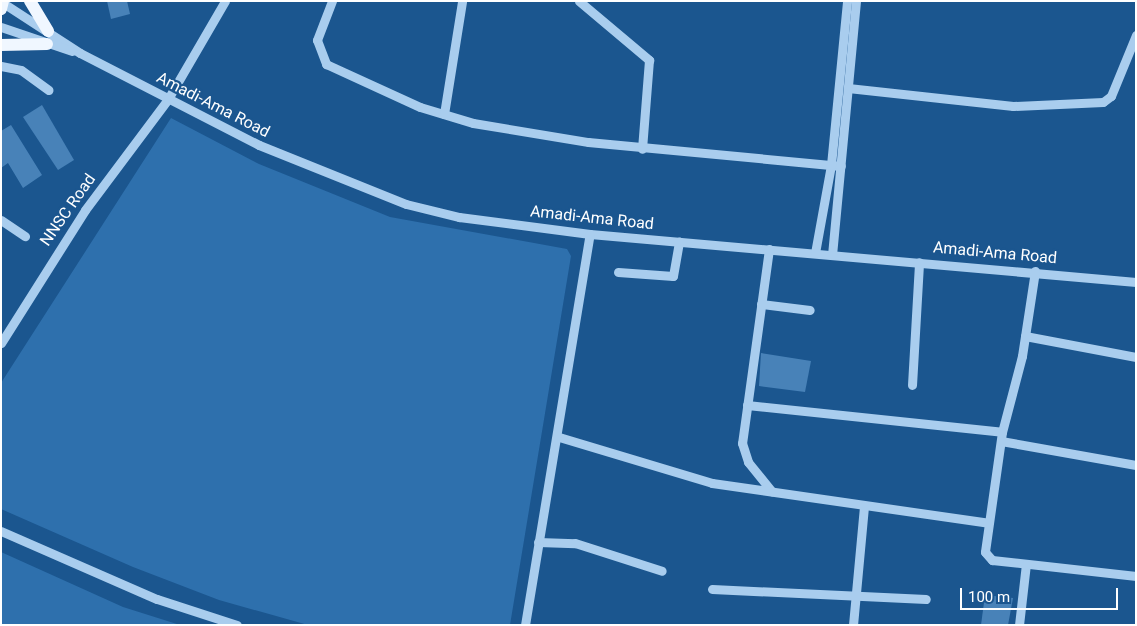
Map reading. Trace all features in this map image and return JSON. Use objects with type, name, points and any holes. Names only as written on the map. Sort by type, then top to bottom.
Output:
[{"type":"main road","points":[[1,45],[47,38],[30,1]]},
{"type":"street","name":"NNSC Road","points":[[1,343],[85,210],[168,99],[225,1]]},
{"type":"street","points":[[332,1],[317,40],[326,64],[376,90],[444,114],[642,149],[841,166]]},
{"type":"street","points":[[444,114],[462,1]]},
{"type":"street","points":[[579,1],[649,60],[642,149]]},
{"type":"street","points":[[815,253],[830,165],[847,1]]},
{"type":"street","points":[[832,254],[856,1]]},
{"type":"street","name":"Amadi-Ama Road","points":[[3,4],[47,38]]},
{"type":"street","name":"Amadi-Ama Road","points":[[1,27],[47,38],[80,53],[168,99],[313,170],[406,204],[459,217],[590,234],[1035,271],[1136,282]]},
{"type":"street","points":[[848,88],[1014,106],[1103,102],[1111,96],[1136,35]]},
{"type":"street","points":[[1,66],[21,70],[49,90]]},
{"type":"street","points":[[1,220],[25,236]]},
{"type":"street","points":[[525,625],[538,542],[559,437],[590,234]]},
{"type":"street","points":[[618,272],[673,276],[679,242]]},
{"type":"street","points":[[769,249],[747,405],[744,454],[772,492]]},
{"type":"street","points":[[912,385],[920,262]]},
{"type":"street","points":[[1035,271],[1025,336],[1001,436],[988,523],[987,557],[1026,564],[1136,576]]},
{"type":"street","points":[[760,304],[810,310]]},
{"type":"street","points":[[1025,336],[1136,357]]},
{"type":"street","points":[[747,405],[1001,436],[1136,465]]},
{"type":"street","points":[[559,437],[712,484],[988,523]]},
{"type":"street","points":[[853,625],[864,506]]},
{"type":"street","points":[[1,531],[157,599],[237,625]]},
{"type":"street","points":[[538,542],[575,543],[662,571]]},
{"type":"street","points":[[1019,625],[1026,564]]},
{"type":"street","points":[[712,589],[926,598]]},
{"type":"shaded area","points":[[171,118],[259,164],[390,217],[567,249],[571,256],[510,625],[308,625],[219,600],[133,567],[1,509],[1,383]]},
{"type":"shaded area","points":[[1,552],[123,607],[180,625],[1,625]]},
{"type":"building","points":[[107,1],[127,1],[130,14],[111,19]]},
{"type":"building","points":[[42,105],[74,160],[58,170],[23,117]]},
{"type":"building","points":[[11,125],[42,175],[23,188],[8,163],[1,168],[1,131]]},
{"type":"building","points":[[761,353],[811,361],[805,392],[759,386]]},
{"type":"building","points":[[985,595],[1013,598],[1008,625],[981,625]]}]
